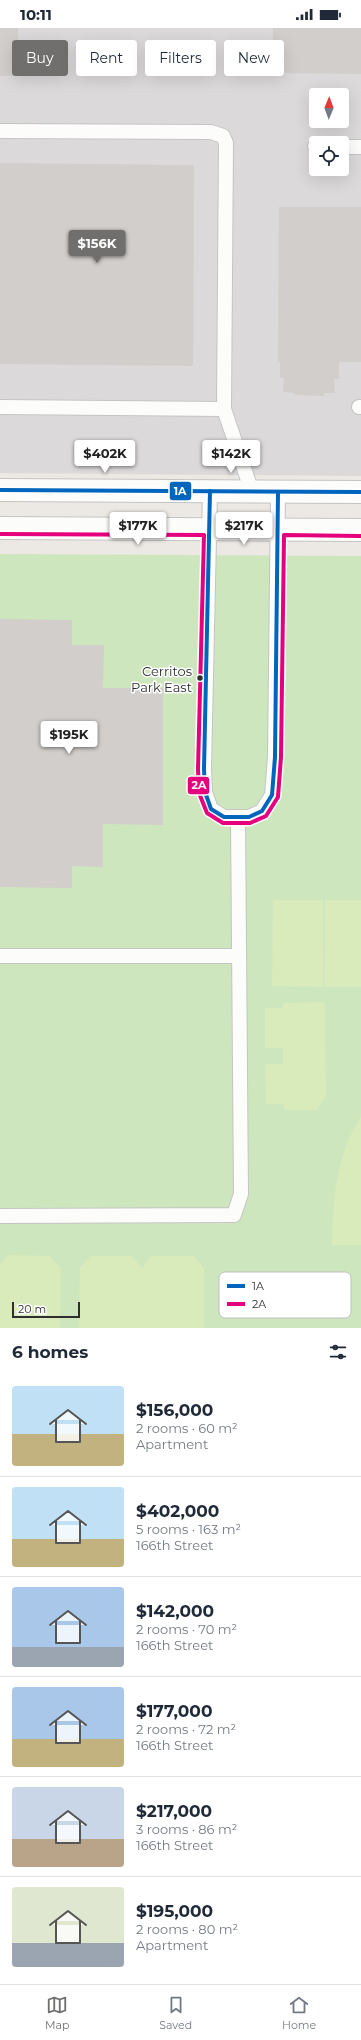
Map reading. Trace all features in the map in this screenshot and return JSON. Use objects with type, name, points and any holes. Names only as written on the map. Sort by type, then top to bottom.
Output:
[{"type":"street","points":[[0,490],[361,492]]},
{"type":"street","points":[[0,528],[361,530]]},
{"type":"lane","points":[[0,130],[211,132],[223,136],[226,143],[224,409],[252,492]]},
{"type":"lane","points":[[349,147],[361,147]]},
{"type":"lane","points":[[0,407],[224,409]]},
{"type":"lane","points":[[210,491],[204,769],[205,792],[211,809],[224,817],[249,817],[262,811],[272,795],[275,757],[278,492]]},
{"type":"lane","points":[[0,1216],[234,1215],[241,1194],[238,817]]},
{"type":"lane","points":[[0,956],[239,956]]},
{"type":"shaded area","points":[[0,28],[361,28],[361,476],[0,473]]},
{"type":"green space","name":"Cerritos Park East","points":[[0,554],[361,556],[361,1328],[0,1328]]},
{"type":"green space","points":[[273,900],[323,900],[323,987],[272,986]]},
{"type":"green space","points":[[325,900],[361,900],[361,987],[324,987]]},
{"type":"green space","points":[[325,1002],[326,1096],[317,1110],[284,1110],[284,1104],[266,1104],[265,1064],[283,1064],[283,1048],[265,1048],[265,1008],[283,1008],[283,1003]]},
{"type":"green space","points":[[361,1117],[361,1245],[332,1245],[333,1212],[337,1179],[346,1147],[352,1132]]},
{"type":"green space","points":[[8,1255],[50,1256],[61,1268],[60,1328],[0,1328],[0,1265]]},
{"type":"green space","points":[[90,1256],[132,1256],[142,1268],[151,1256],[194,1256],[204,1268],[204,1328],[79,1328],[80,1268]]},
{"type":"building","points":[[0,28],[18,28],[18,40],[12,40],[12,76],[0,76]]},
{"type":"building","points":[[273,28],[361,28],[361,74],[284,73],[284,40],[273,40]]},
{"type":"building","points":[[0,163],[194,165],[193,366],[0,364]]},
{"type":"building","points":[[279,207],[361,207],[361,362],[339,362],[339,379],[334,379],[335,393],[324,393],[324,396],[294,395],[295,393],[283,392],[284,378],[280,378],[280,362],[278,362]]},
{"type":"building","points":[[0,619],[72,620],[72,645],[104,645],[103,688],[163,688],[163,825],[103,824],[103,867],[72,866],[72,888],[0,887]]},
{"type":"transit line","name":"1A","points":[[0,490],[361,492]]},
{"type":"transit line","name":"1A","points":[[210,491],[204,769],[205,792],[211,809],[224,817],[249,817],[262,811],[272,795],[275,757],[278,492]]},
{"type":"transit line","name":"2A","points":[[0,534],[204,535],[198,769],[199,793],[207,813],[223,823],[250,823],[266,816],[278,797],[281,757],[284,535],[361,536]]},
{"type":"place","name":"Cerritos Park East","points":[[200,678]]}]
